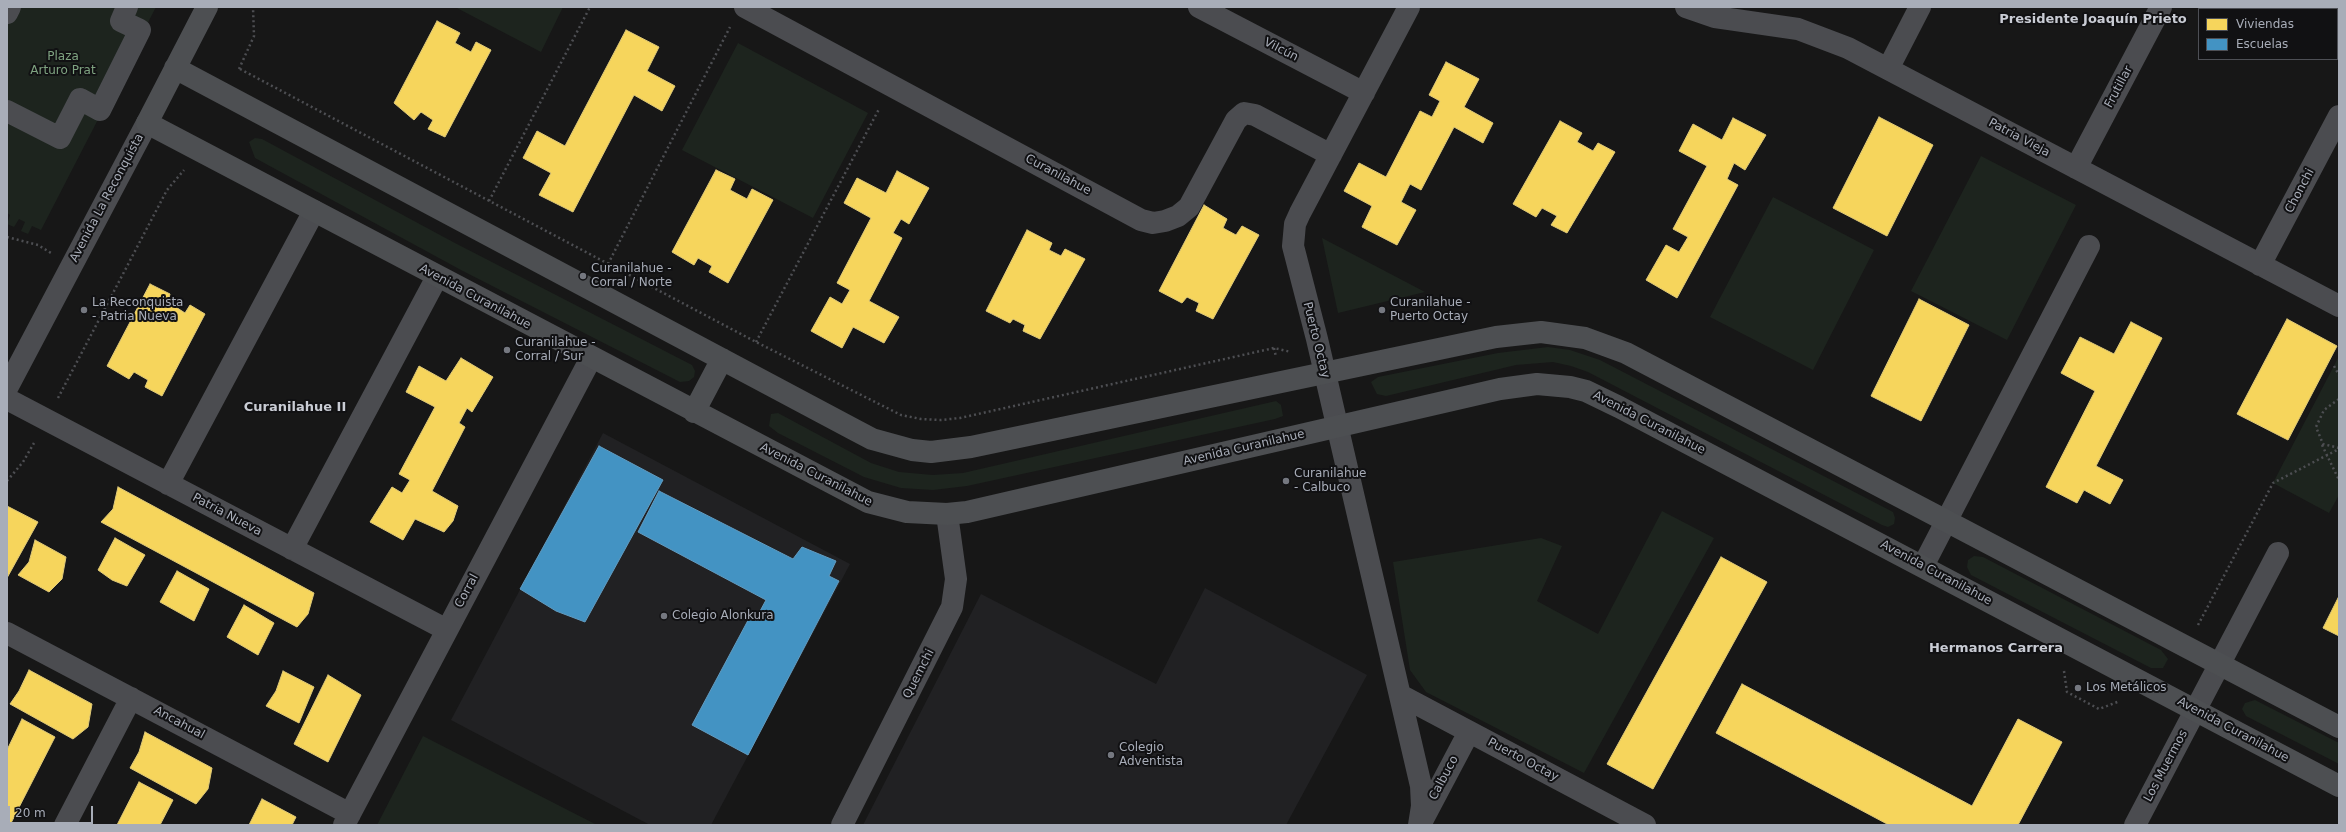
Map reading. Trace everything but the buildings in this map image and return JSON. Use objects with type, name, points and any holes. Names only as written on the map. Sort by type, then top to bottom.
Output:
[{"type":"main road","name":"Avenida La Reconquista","points":[[147,123],[207,7]]},
{"type":"main road","points":[[175,68],[872,439],[892,446],[931,452],[971,447],[1324,372],[1519,334],[1564,334],[1586,338],[1626,353],[2339,727]]},
{"type":"main road","name":"Avenida Curanilahue","points":[[147,123],[591,358],[868,502],[907,512],[946,514],[990,507],[1517,386],[1537,384],[1570,387],[1586,391],[1923,566],[2339,786]]},
{"type":"main road","points":[[694,412],[722,359]]},
{"type":"street","points":[[7,13],[10,7]]},
{"type":"street","points":[[7,110],[60,138],[80,99],[100,110],[140,30],[121,21],[127,7]]},
{"type":"street","name":"Vilcún","points":[[1199,7],[1364,93]]},
{"type":"street","name":"Puerto Octay","points":[[1409,7],[1300,213],[1293,235],[1294,251],[1400,695],[1422,796],[1419,825]]},
{"type":"street","name":"Patria Vieja","points":[[1686,7],[1715,17],[1798,29],[1848,48],[2339,306]]},
{"type":"street","points":[[1888,69],[1920,7]]},
{"type":"street","name":"Frutillar","points":[[2076,168],[2161,7]]},
{"type":"street","name":"Curanilahue","points":[[739,14],[891,85],[1141,220],[1153,222],[1166,221],[1185,212],[1236,120],[1244,113],[1255,115],[1331,154]]},
{"type":"street","name":"Chonchi","points":[[2260,265],[2339,116]]},
{"type":"street","name":"Avenida La Reconquista","points":[[7,388],[147,123]]},
{"type":"street","points":[[168,484],[314,211]]},
{"type":"street","points":[[1923,566],[2089,246]]},
{"type":"street","points":[[292,549],[437,276]]},
{"type":"street","name":"Corral","points":[[347,820],[591,358]]},
{"type":"street","name":"Patria Nueva","points":[[7,399],[447,630]]},
{"type":"street","name":"Quemchi","points":[[842,825],[952,607],[956,579],[946,514]]},
{"type":"street","name":"Los Muermos","points":[[2135,825],[2278,553]]},
{"type":"street","name":"Ancahual","points":[[7,632],[131,698],[347,820]]},
{"type":"street","name":"Puerto Octay","points":[[1400,695],[1645,825]]},
{"type":"street","points":[[65,825],[131,698]]},
{"type":"street","name":"Calbuco","points":[[1419,825],[1469,732]]},
{"type":"path","points":[[225,95],[240,68],[254,36],[253,7]]},
{"type":"path","points":[[489,201],[590,7]]},
{"type":"path","points":[[608,264],[739,14]]},
{"type":"path","points":[[240,68],[608,264],[882,407],[921,419],[941,420],[960,418],[1274,348]]},
{"type":"path","points":[[756,342],[891,85]]},
{"type":"path","points":[[54,405],[167,190],[183,172],[196,149]]},
{"type":"path","points":[[7,237],[38,245],[72,265]]},
{"type":"path","points":[[2334,366],[2339,375]]},
{"type":"path","points":[[2339,399],[2324,410],[2317,422],[2317,432],[2320,440],[2339,480]]},
{"type":"path","points":[[7,481],[23,462],[37,437]]},
{"type":"path","points":[[2320,440],[2329,448],[2339,449]]},
{"type":"path","points":[[2186,647],[2273,483],[2339,449]]},
{"type":"path","points":[[2088,708],[2091,704]]},
{"type":"shaded area","name":"Colegio Alonkura","points":[[603,433],[850,564],[711,825],[650,825],[451,720]]},
{"type":"shaded area","name":"Colegio Adventista","points":[[1205,588],[1367,675],[1286,825],[863,825],[981,594],[1156,684]]},
{"type":"green space","name":"Plaza Arturo Prat","points":[[7,7],[156,7],[41,230],[32,226],[28,234],[21,231],[25,222],[19,219],[14,227],[7,224],[10,215],[7,213]]},
{"type":"green space","points":[[455,7],[563,7],[541,52]]},
{"type":"green space","points":[[738,43],[868,113],[813,218],[682,150]]},
{"type":"green space","points":[[255,138],[262,139],[453,242],[692,365],[695,371],[694,377],[689,381],[680,382],[461,270],[255,158],[249,142]]},
{"type":"green space","points":[[1981,156],[2076,205],[2007,340],[1911,291]]},
{"type":"green space","points":[[1773,197],[1874,250],[1813,370],[1710,317]]},
{"type":"green space","points":[[1322,238],[1425,292],[1338,313]]},
{"type":"green space","points":[[1548,347],[1570,350],[1600,360],[1893,512],[1895,518],[1894,524],[1888,527],[1882,525],[1588,372],[1571,366],[1553,362],[1516,365],[1386,396],[1377,394],[1371,382],[1378,377],[1498,353]]},
{"type":"green space","points":[[2339,356],[2339,495],[2329,513],[2273,483]]},
{"type":"green space","points":[[1276,401],[1281,405],[1283,416],[1275,419],[967,486],[933,490],[901,488],[864,477],[778,433],[769,426],[771,414],[778,413],[871,463],[899,472],[933,475],[963,473]]},
{"type":"green space","points":[[1662,511],[1714,538],[1584,773],[1426,692],[1410,670],[1393,562],[1541,538],[1562,546],[1537,601],[1598,634]]},
{"type":"green space","points":[[1974,556],[1983,557],[2161,650],[2168,659],[2163,668],[2151,668],[1971,575],[1967,567],[1968,560]]},
{"type":"green space","points":[[2255,700],[2339,743],[2339,764],[2246,716],[2242,709],[2245,703]]},
{"type":"green space","points":[[423,736],[597,825],[377,825]]},
{"type":"place","name":"Curanilahue - Corral / Norte","points":[[583,276]]},
{"type":"place","name":"La Reconquista - Patria Nueva","points":[[84,310]]},
{"type":"place","name":"Curanilahue - Puerto Octay","points":[[1382,310]]},
{"type":"place","name":"Curanilahue - Corral / Sur","points":[[507,350]]},
{"type":"place","name":"Curanilahue - Calbuco","points":[[1286,481]]},
{"type":"place","name":"Colegio Alonkura","points":[[664,616]]},
{"type":"place","name":"Los Metálicos","points":[[2078,688]]},
{"type":"place","name":"Colegio Adventista","points":[[1111,755]]},
{"type":"district","name":"Presidente Joaquín Prieto","points":[[2093,20]]},
{"type":"district","name":"Curanilahue II","points":[[295,408]]},
{"type":"district","name":"Hermanos Carrera","points":[[1996,649]]}]
